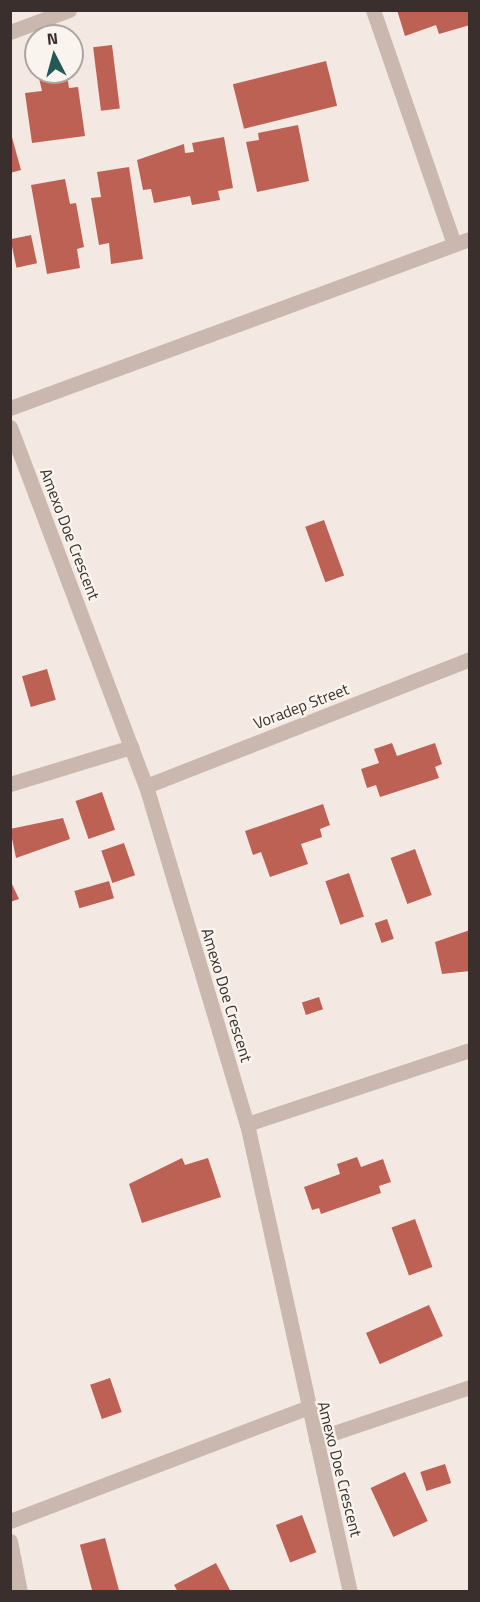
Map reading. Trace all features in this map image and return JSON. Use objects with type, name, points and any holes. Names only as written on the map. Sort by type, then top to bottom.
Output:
[{"type":"street","points":[[10,32],[69,10]]},
{"type":"street","points":[[373,10],[454,244]]},
{"type":"street","points":[[10,408],[470,239]]},
{"type":"street","name":"Amexo Doe Crescent","points":[[10,427],[146,786],[247,1124],[306,1408],[316,1439],[350,1592]]},
{"type":"street","name":"Voradep Street","points":[[146,786],[470,659]]},
{"type":"street","points":[[10,784],[131,747]]},
{"type":"street","points":[[247,1124],[470,1050]]},
{"type":"street","points":[[316,1439],[470,1387]]},
{"type":"street","points":[[10,1521],[306,1408]]},
{"type":"street","points":[[10,1541],[20,1592]]},
{"type":"building","points":[[397,10],[470,10],[470,25],[439,34],[436,25],[405,36]]},
{"type":"building","points":[[112,45],[120,109],[101,111],[93,47]]},
{"type":"building","points":[[326,61],[337,106],[244,129],[233,84]]},
{"type":"building","points":[[40,84],[68,84],[69,88],[78,87],[85,136],[32,143],[25,93],[42,91]]},
{"type":"building","points":[[298,125],[309,181],[257,192],[246,142],[259,140],[258,133]]},
{"type":"building","points":[[10,130],[21,170],[10,173]]},
{"type":"building","points":[[224,137],[233,188],[218,191],[220,200],[192,205],[190,196],[154,203],[151,189],[143,190],[137,160],[184,144],[185,153],[194,152],[192,143]]},
{"type":"building","points":[[129,167],[143,259],[111,264],[109,243],[99,245],[91,198],[101,197],[97,172]]},
{"type":"building","points":[[65,179],[70,204],[76,203],[84,247],[77,249],[80,268],[47,274],[31,185]]},
{"type":"building","points":[[31,235],[37,263],[16,268],[10,239]]},
{"type":"building","points":[[324,520],[344,575],[325,582],[305,527]]},
{"type":"building","points":[[47,669],[56,700],[31,707],[22,676]]},
{"type":"building","points":[[392,743],[397,756],[435,743],[442,764],[435,767],[439,778],[380,797],[376,785],[367,788],[361,769],[379,763],[374,749]]},
{"type":"building","points":[[102,792],[115,830],[89,839],[76,801]]},
{"type":"building","points":[[323,804],[330,825],[320,829],[322,837],[301,844],[308,864],[270,877],[261,852],[253,855],[245,831]]},
{"type":"building","points":[[63,818],[70,839],[16,858],[10,829]]},
{"type":"building","points":[[124,843],[135,875],[112,883],[101,851]]},
{"type":"building","points":[[415,849],[432,895],[407,904],[391,858]]},
{"type":"building","points":[[349,873],[364,916],[340,925],[325,881]]},
{"type":"building","points":[[10,880],[19,899],[10,902]]},
{"type":"building","points":[[109,881],[114,898],[79,908],[74,891]]},
{"type":"building","points":[[387,919],[394,939],[382,943],[375,923]]},
{"type":"building","points":[[470,930],[470,971],[442,974],[435,942]]},
{"type":"building","points":[[319,997],[323,1009],[306,1015],[302,1003]]},
{"type":"building","points":[[357,1157],[361,1167],[383,1159],[391,1182],[379,1186],[381,1193],[321,1214],[319,1208],[312,1210],[304,1187],[340,1174],[337,1164]]},
{"type":"building","points":[[182,1158],[185,1165],[208,1158],[221,1197],[142,1223],[129,1184]]},
{"type":"building","points":[[415,1219],[432,1267],[409,1275],[392,1228]]},
{"type":"building","points":[[429,1305],[443,1336],[380,1364],[366,1333]]},
{"type":"building","points":[[110,1378],[122,1412],[102,1419],[90,1385]]},
{"type":"building","points":[[445,1464],[451,1483],[426,1491],[420,1472]]},
{"type":"building","points":[[405,1472],[428,1521],[393,1537],[371,1488]]},
{"type":"building","points":[[302,1515],[316,1552],[290,1562],[276,1525]]},
{"type":"building","points":[[105,1538],[119,1590],[93,1592],[80,1545]]},
{"type":"building","points":[[216,1563],[231,1592],[178,1592],[174,1585]]}]
